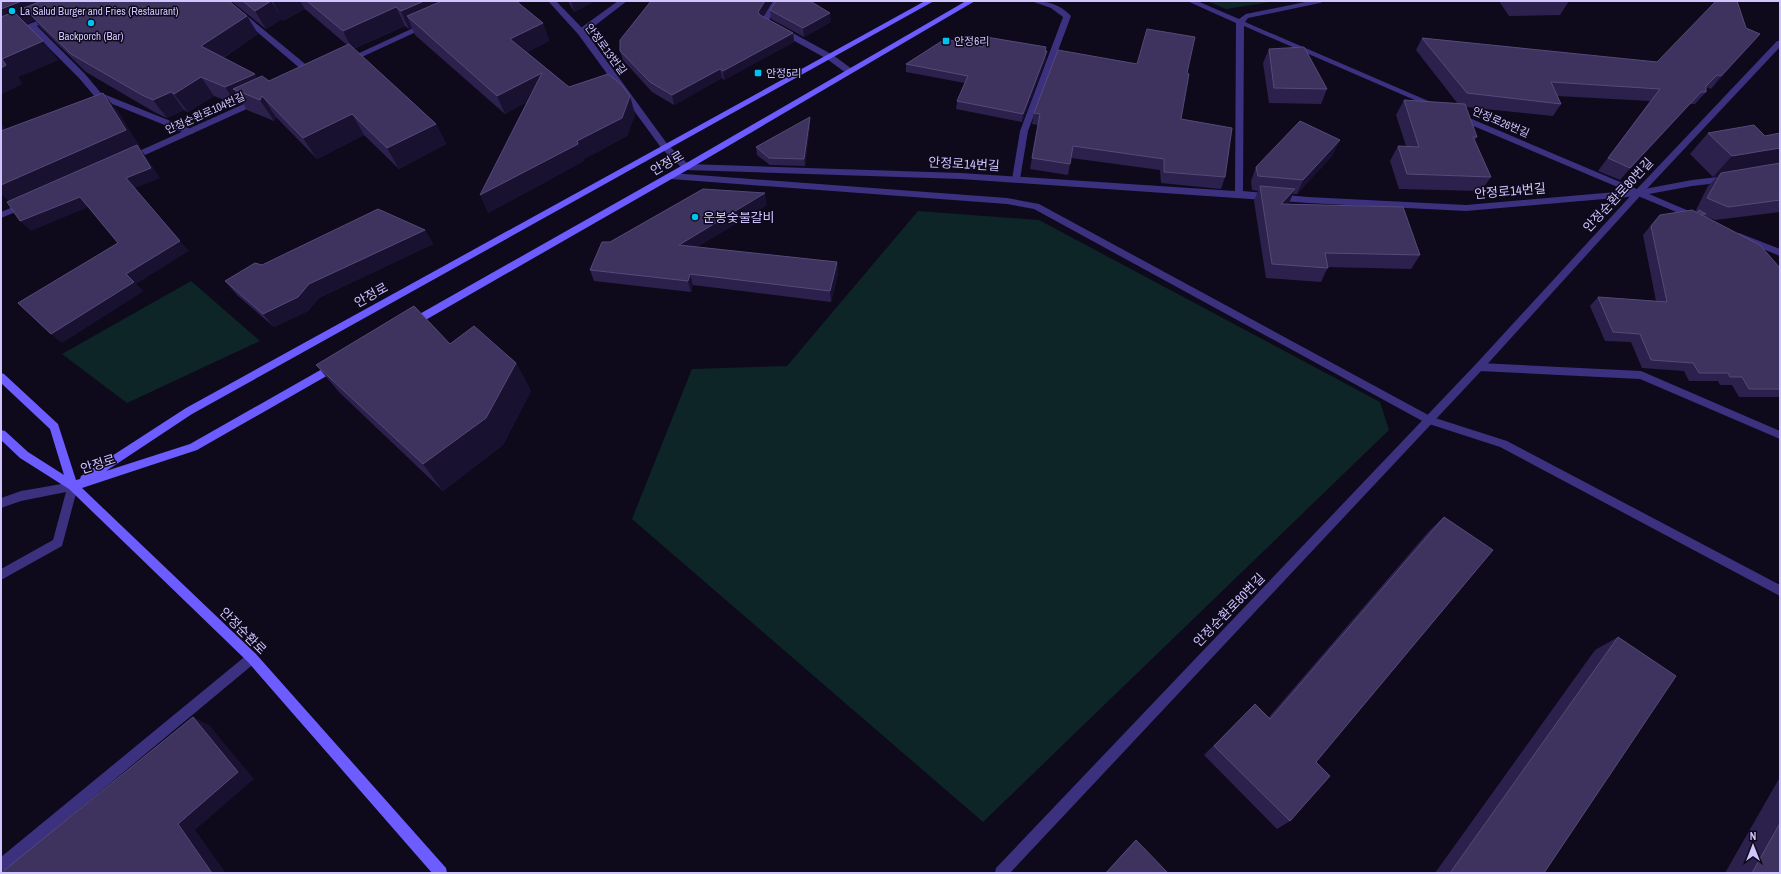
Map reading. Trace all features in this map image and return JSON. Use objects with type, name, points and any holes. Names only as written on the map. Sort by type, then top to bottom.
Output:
[{"type":"main road","name":"안정로","points":[[73,486],[189,411],[930,1]]},
{"type":"main road","name":"안정로","points":[[400,329],[671,176],[848,70],[971,1]]},
{"type":"main road","name":"안정로","points":[[73,486],[193,447],[345,361]]},
{"type":"main road","points":[[1,377],[54,427],[73,486]]},
{"type":"main road","name":"안정순환로","points":[[1,434],[24,455],[73,486],[252,658],[441,873]]},
{"type":"street","name":"안정로13번길","points":[[552,1],[581,32],[665,148],[686,167]]},
{"type":"street","points":[[581,32],[623,1]]},
{"type":"street","points":[[778,1],[765,21],[830,57],[848,70]]},
{"type":"street","points":[[1016,179],[1024,131],[1047,66],[1068,16],[1054,6],[1035,1]]},
{"type":"street","name":"안정로26번길","points":[[1191,1],[1702,220]]},
{"type":"street","points":[[1239,194],[1240,23],[1246,16],[1320,1]]},
{"type":"street","points":[[228,2],[314,75]]},
{"type":"street","points":[[1,38],[54,17]]},
{"type":"street","points":[[342,63],[433,23]]},
{"type":"street","points":[[32,26],[82,76],[98,95],[190,132]]},
{"type":"street","name":"안정순환로80번길","points":[[1000,873],[1479,367],[1638,193],[1780,43]]},
{"type":"street","name":"안정순환로104번길","points":[[125,161],[263,99]]},
{"type":"street","name":"안정로14번길","points":[[686,167],[1016,179],[1308,200],[1466,208],[1638,193],[1692,182],[1738,178]]},
{"type":"street","points":[[671,176],[1007,201],[1036,206],[1429,420],[1503,444],[1780,591]]},
{"type":"street","points":[[1,215],[30,202]]},
{"type":"street","points":[[1730,232],[1780,253]]},
{"type":"street","points":[[1479,367],[1641,374],[1780,435]]},
{"type":"street","points":[[1,502],[21,496],[73,486],[58,543],[1,576]]},
{"type":"street","points":[[1,865],[252,658]]},
{"type":"green space","points":[[1207,1],[1277,1],[1226,9]]},
{"type":"green space","points":[[918,211],[1039,220],[1380,402],[1389,430],[983,822],[632,519],[692,369],[787,366]]},
{"type":"green space","points":[[191,281],[260,341],[127,403],[62,354]]},
{"type":"building","points":[[1,1],[22,1],[1,9]]},
{"type":"building","points":[[41,1],[229,1],[247,16],[201,46],[255,74],[225,87],[201,77],[174,94],[171,92],[153,100],[71,54],[24,8]]},
{"type":"building","points":[[243,1],[271,1],[255,11]]},
{"type":"building","points":[[307,1],[424,1],[401,11],[396,7],[343,31]]},
{"type":"building","points":[[442,1],[516,1],[543,23],[510,39],[569,87],[608,74],[622,85],[630,96],[622,118],[577,141],[578,144],[480,195],[542,73],[497,96],[407,16]]},
{"type":"building","points":[[651,1],[765,1],[758,12],[760,15],[793,33],[723,71],[720,69],[672,95],[650,82],[620,51],[620,40]]},
{"type":"building","points":[[776,1],[810,1],[830,13],[803,28],[770,10]]},
{"type":"building","points":[[1716,1],[1737,1],[1746,28],[1760,34],[1721,76],[1717,75],[1706,86],[1706,92],[1701,92],[1630,168],[1608,158],[1660,89],[1551,82],[1561,104],[1467,93],[1422,38],[1657,62]]},
{"type":"building","points":[[14,12],[43,41],[2,59],[6,65],[1,68],[1,17]]},
{"type":"building","points":[[1147,29],[1195,37],[1187,73],[1189,74],[1181,119],[1232,128],[1225,177],[1164,172],[1164,159],[1073,146],[1070,164],[1032,158],[1040,114],[1034,113],[1058,50],[1137,64]]},
{"type":"building","points":[[986,37],[1046,47],[1045,51],[1047,51],[1023,114],[957,101],[968,76],[906,64],[945,39],[983,47]]},
{"type":"building","points":[[349,44],[436,124],[387,148],[352,114],[303,138],[262,96],[260,100],[233,89],[262,76],[269,81]]},
{"type":"building","points":[[1304,47],[1327,89],[1274,88],[1269,49]]},
{"type":"building","points":[[103,93],[126,130],[1,185],[1,131]]},
{"type":"building","points":[[1404,100],[1465,104],[1477,137],[1473,137],[1491,177],[1407,174],[1398,146],[1419,147]]},
{"type":"building","points":[[810,117],[804,159],[769,158],[756,147]]},
{"type":"building","points":[[1300,121],[1340,140],[1303,180],[1258,176],[1256,167]]},
{"type":"building","points":[[1754,125],[1765,136],[1780,133],[1780,148],[1732,156],[1708,133]]},
{"type":"building","points":[[137,145],[151,168],[126,178],[180,241],[126,274],[134,282],[51,334],[18,303],[118,243],[80,197],[20,221],[7,202]]},
{"type":"building","points":[[1780,163],[1780,200],[1728,207],[1707,198],[1721,173]]},
{"type":"building","points":[[1260,186],[1295,189],[1281,204],[1403,207],[1420,255],[1325,253],[1328,268],[1272,264]]},
{"type":"building","points":[[703,189],[765,193],[679,245],[837,262],[830,291],[690,274],[688,281],[590,270],[602,242],[610,242]]},
{"type":"building","points":[[378,209],[425,230],[309,284],[298,297],[263,314],[225,281],[255,263],[262,265]]},
{"type":"building","points":[[1692,210],[1698,213],[1699,210],[1706,214],[1700,214],[1760,245],[1780,268],[1780,389],[1749,389],[1742,377],[1730,377],[1728,373],[1699,373],[1693,363],[1651,360],[1640,334],[1613,332],[1598,297],[1667,302],[1651,226],[1660,215]]},
{"type":"building","points":[[414,306],[450,344],[474,326],[516,363],[486,418],[423,464],[316,365]]},
{"type":"building","points":[[1444,517],[1493,550],[1316,762],[1330,776],[1290,821],[1214,746],[1255,704],[1270,719]]},
{"type":"building","points":[[1618,637],[1676,676],[1544,873],[1450,873]]},
{"type":"building","points":[[193,717],[238,772],[178,824],[212,873],[1,873]]},
{"type":"building","points":[[1780,823],[1780,873],[1752,873]]},
{"type":"building","points":[[1136,840],[1168,873],[1106,873]]},
{"type":"place","name":"La Salud Burger and Fries (Restaurant)","points":[[12,11]]},
{"type":"place","name":"Backporch (Bar)","points":[[91,23]]},
{"type":"place","name":"안정6리","points":[[946,41]]},
{"type":"place","name":"안정5리","points":[[758,73]]},
{"type":"place","name":"운봉숯불갈비","points":[[695,217]]}]
